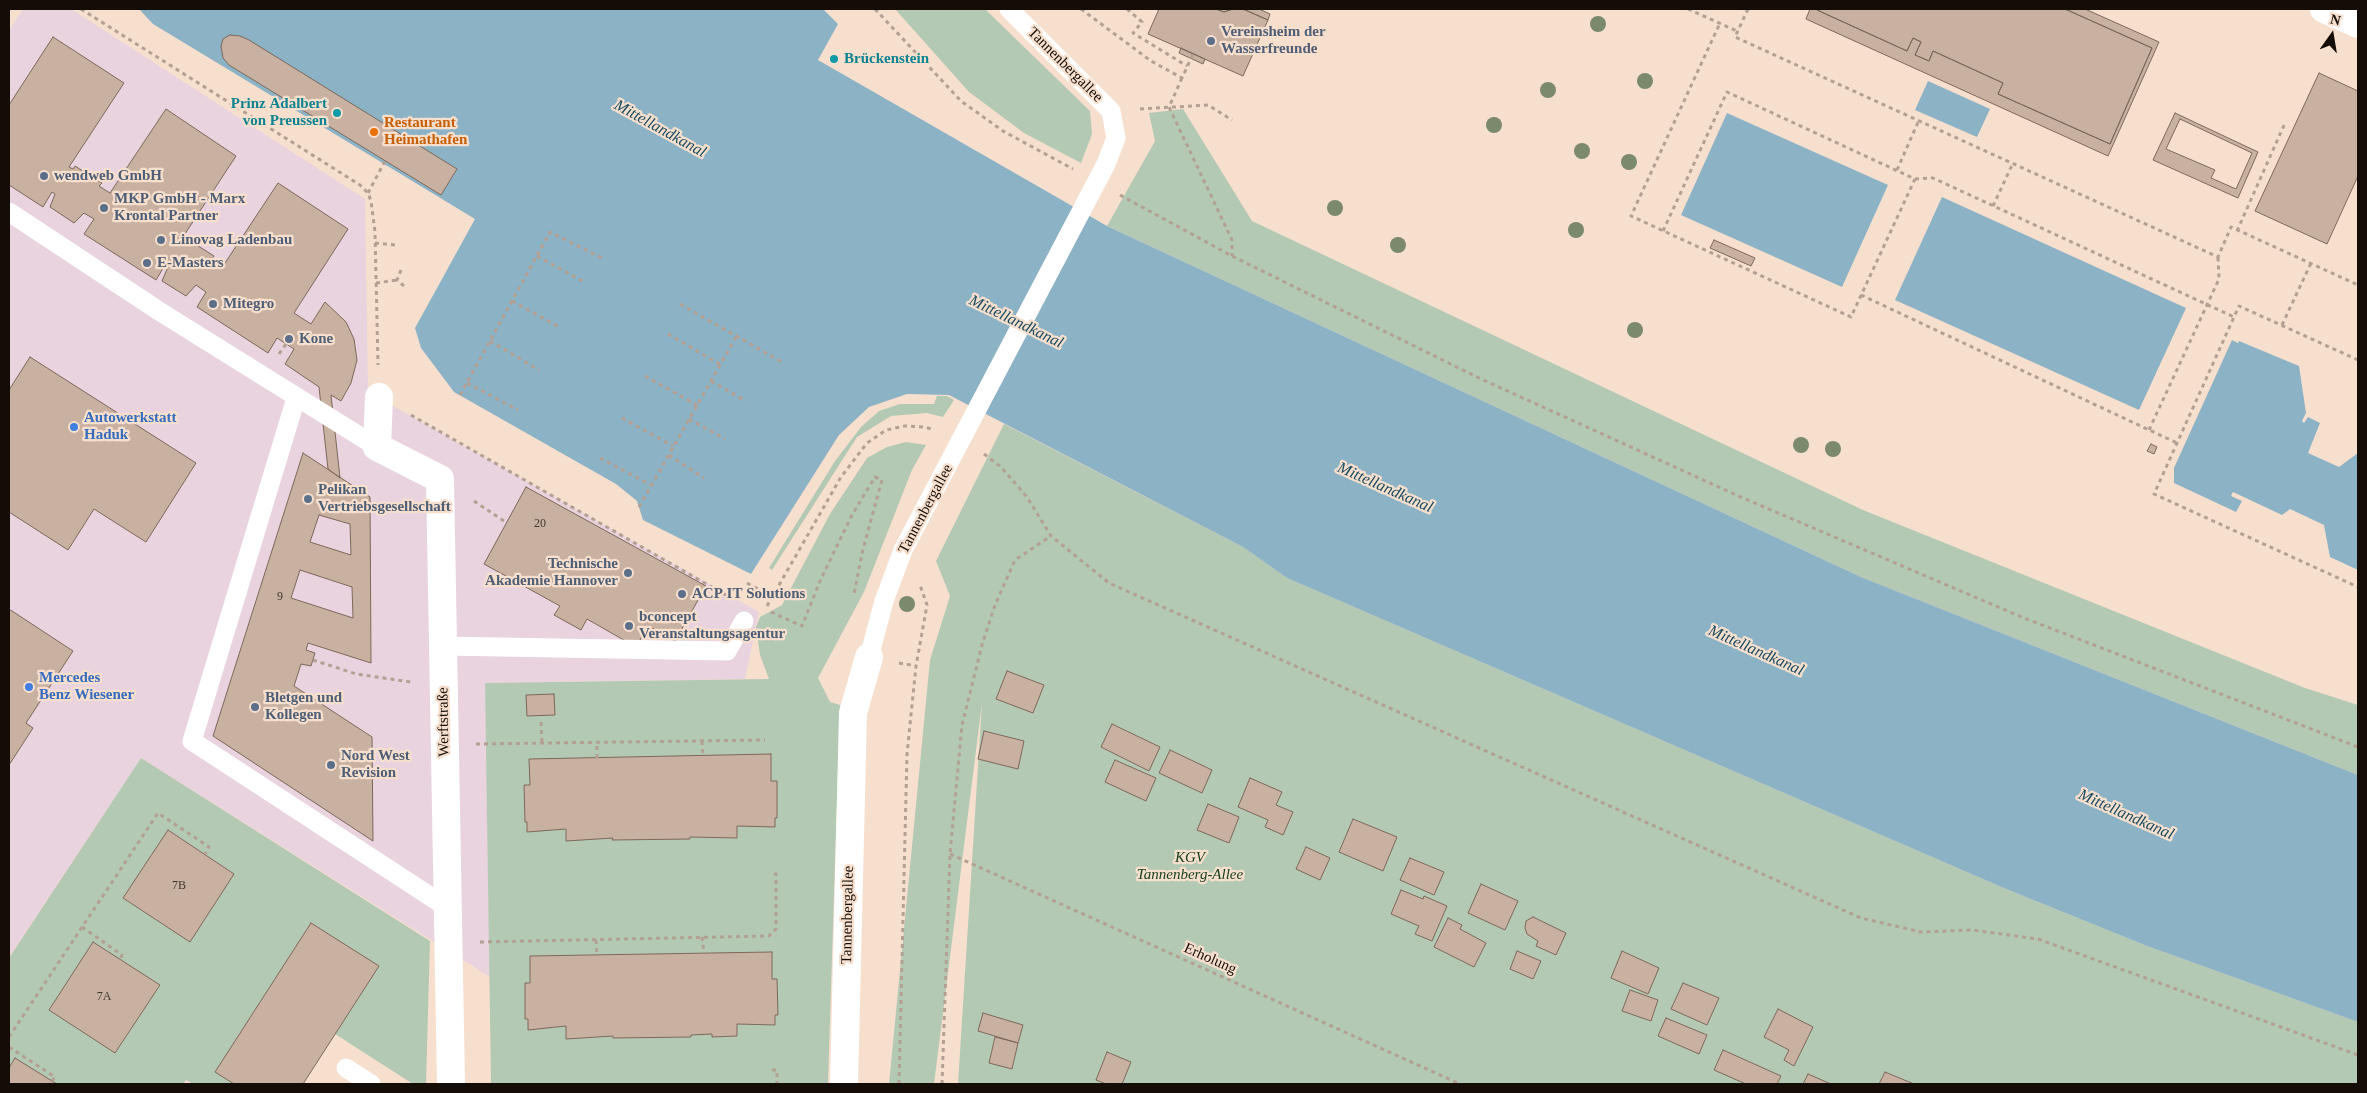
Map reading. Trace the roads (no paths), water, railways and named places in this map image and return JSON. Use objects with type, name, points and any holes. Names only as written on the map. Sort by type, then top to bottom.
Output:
[{"type":"street","points":[[2324,9],[2358,24]]},
{"type":"street","points":[[377,447],[379,397]]},
{"type":"street","name":"Werftstraße","points":[[377,447],[440,479],[451,1084]]},
{"type":"street","name":"Tannenbergallee","points":[[844,1084],[853,713],[869,657]]},
{"type":"lane","name":"Tannenbergallee","points":[[869,657],[884,601],[903,550],[1106,164],[1116,138],[1112,111],[1009,9]]},
{"type":"lane","points":[[9,212],[158,311],[377,447]]},
{"type":"lane","points":[[296,398],[192,741],[448,908]]},
{"type":"lane","points":[[444,646],[727,651],[744,621]]},
{"type":"lane","points":[[346,1068],[371,1084]]},
{"type":"water","name":"Mittellandkanal","points":[[139,9],[823,9],[838,24],[818,60],[1107,226],[1861,577],[2358,775],[2358,1022],[2147,946],[2006,889],[1287,578],[1243,547],[949,395],[907,394],[869,407],[839,435],[751,574],[643,520],[637,501],[616,484],[454,392],[421,348],[415,328],[475,219],[153,24]]},
{"type":"water","points":[[1928,81],[1990,109],[1977,137],[1915,110]]},
{"type":"water","points":[[1727,113],[1888,185],[1842,287],[1681,215]]},
{"type":"water","points":[[1942,197],[2186,308],[2139,410],[1895,300]]},
{"type":"water","points":[[2232,340],[2238,343],[2239,341],[2299,366],[2306,413],[2302,421],[2304,423],[2308,417],[2320,423],[2308,453],[2339,467],[2358,453],[2358,570],[2330,557],[2324,525],[2290,509],[2282,515],[2233,492],[2231,496],[2242,501],[2236,512],[2174,483],[2174,468]]},
{"type":"place","name":"Vereinsheim der Wasserfreunde","points":[[1211,41]]},
{"type":"place","name":"Brückenstein","points":[[834,59]]},
{"type":"place","name":"Prinz Adalbert von Preussen","points":[[337,113]]},
{"type":"place","name":"Restaurant Heimathafen","points":[[374,132]]},
{"type":"place","name":"wendweb GmbH","points":[[44,176]]},
{"type":"place","name":"MKP GmbH - Marx Krontal Partner","points":[[104,208]]},
{"type":"place","name":"Linovag Ladenbau","points":[[161,240]]},
{"type":"place","name":"E-Masters","points":[[147,263]]},
{"type":"place","name":"Mitegro","points":[[213,304]]},
{"type":"place","name":"Kone","points":[[289,339]]},
{"type":"place","name":"Autowerkstatt Haduk","points":[[74,427]]},
{"type":"place","name":"Pelikan Vertriebsgesellschaft","points":[[308,499]]},
{"type":"place","name":"Technische Akademie Hannover","points":[[628,573]]},
{"type":"place","name":"ACP IT Solutions","points":[[682,594]]},
{"type":"place","name":"bconcept Veranstaltungsagentur","points":[[629,626]]},
{"type":"place","name":"Mercedes Benz Wiesener","points":[[29,687]]},
{"type":"place","name":"Bletgen und Kollegen","points":[[255,707]]},
{"type":"place","name":"Nord West Revision","points":[[331,765]]},
{"type":"park label","name":"KGV Tannenberg-Allee","points":[[1190,866]]}]
